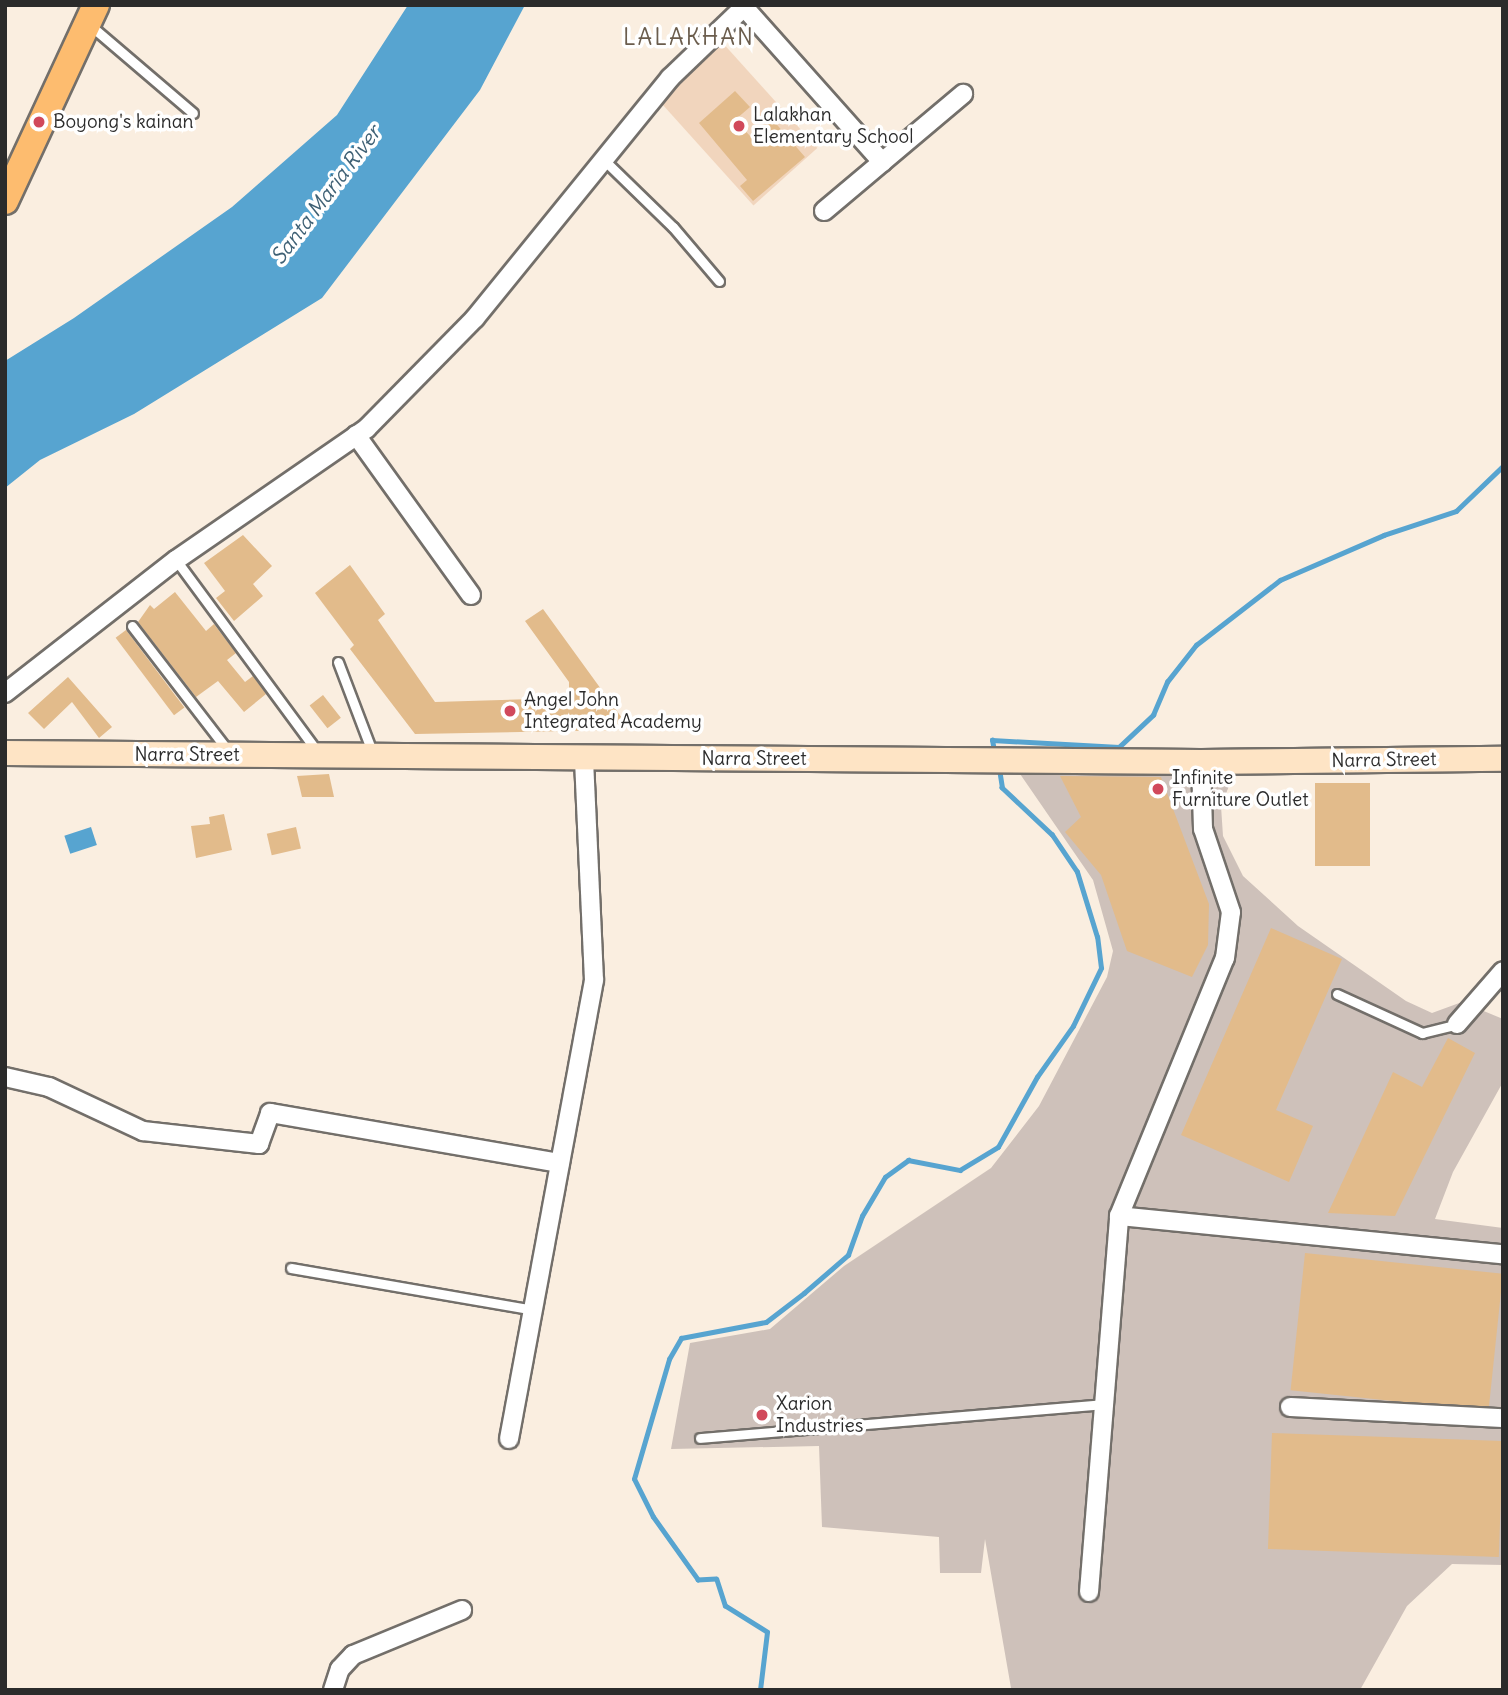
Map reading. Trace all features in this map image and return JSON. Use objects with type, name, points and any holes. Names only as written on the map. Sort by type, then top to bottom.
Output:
[{"type":"main road","points":[[5,201],[93,15]]},
{"type":"main road","name":"Narra Street","points":[[5,753],[1200,762],[1503,759]]},
{"type":"street","points":[[5,693],[176,559],[356,435],[475,317],[670,79],[745,6],[882,162]]},
{"type":"street","points":[[824,211],[964,94]]},
{"type":"street","points":[[356,435],[471,595]]},
{"type":"street","points":[[509,1439],[594,980],[584,758]]},
{"type":"street","points":[[1089,1592],[1101,1404],[1119,1216],[1225,958],[1231,912],[1203,829],[1200,762]]},
{"type":"street","points":[[1457,1024],[1503,971]]},
{"type":"street","points":[[5,1077],[49,1087],[143,1131],[259,1144],[270,1113],[561,1163]]},
{"type":"street","points":[[1119,1216],[1503,1254]]},
{"type":"street","points":[[1290,1408],[1503,1418]]},
{"type":"street","points":[[333,1690],[340,1669],[353,1655],[462,1610]]},
{"type":"lane","points":[[93,15],[193,113]]},
{"type":"lane","points":[[604,160],[673,227],[719,281]]},
{"type":"lane","points":[[176,559],[320,756]]},
{"type":"lane","points":[[132,626],[231,755]]},
{"type":"lane","points":[[338,662],[374,756]]},
{"type":"lane","points":[[1337,994],[1422,1033],[1457,1024]]},
{"type":"lane","points":[[291,1268],[533,1310]]},
{"type":"lane","points":[[700,1438],[1101,1404]]},
{"type":"shaded area","name":"Lalakhan Elementary School","points":[[721,41],[817,148],[753,206],[657,99]]},
{"type":"shaded area","points":[[1018,771],[1235,771],[1221,806],[1223,836],[1243,876],[1298,926],[1406,1001],[1432,1013],[1462,1002],[1503,1019],[1503,1082],[1453,1172],[1435,1219],[1503,1228],[1503,1565],[1452,1564],[1407,1606],[1360,1690],[1011,1688],[985,1539],[981,1573],[940,1573],[939,1537],[822,1527],[819,1446],[671,1449],[690,1343],[770,1329],[844,1266],[991,1168],[1039,1106],[1107,977],[1113,951],[1093,880]]},
{"type":"water","name":"Santa Maria River","points":[[408,5],[525,5],[480,90],[322,298],[134,414],[40,460],[5,488],[5,361],[74,318],[232,207],[337,115]]},
{"type":"water","points":[[91,827],[97,845],[70,854],[64,836]]},
{"type":"building","points":[[735,91],[750,107],[735,120],[751,137],[772,119],[805,157],[753,201],[740,186],[747,180],[699,123]]},
{"type":"building","points":[[243,535],[272,566],[253,584],[263,596],[234,621],[216,598],[225,591],[204,563]]},
{"type":"building","points":[[350,565],[385,614],[378,620],[435,702],[569,698],[569,682],[525,621],[543,609],[622,718],[619,730],[415,734],[350,649],[354,645],[315,593]]},
{"type":"building","points":[[175,592],[206,631],[214,624],[236,653],[227,660],[245,682],[253,676],[266,694],[244,712],[218,681],[196,697],[138,622],[150,605],[154,609]]},
{"type":"building","points":[[126,630],[184,707],[174,715],[116,638]]},
{"type":"building","points":[[68,677],[112,727],[99,738],[72,702],[44,729],[28,713]]},
{"type":"building","points":[[323,695],[341,718],[327,728],[310,705]]},
{"type":"building","points":[[329,774],[334,797],[302,797],[297,776]]},
{"type":"building","points":[[1060,776],[1161,777],[1209,904],[1208,945],[1192,977],[1127,951],[1101,875],[1065,832],[1081,817]]},
{"type":"building","points":[[1315,783],[1370,783],[1370,866],[1315,866]]},
{"type":"building","points":[[224,814],[232,850],[196,858],[191,826],[210,824],[209,817]]},
{"type":"building","points":[[296,827],[301,848],[272,855],[267,834]]},
{"type":"building","points":[[1271,928],[1342,959],[1276,1110],[1313,1126],[1289,1182],[1181,1135]]},
{"type":"building","points":[[1448,1038],[1475,1053],[1395,1216],[1328,1213],[1393,1072],[1422,1087]]},
{"type":"building","points":[[1305,1253],[1503,1274],[1488,1411],[1291,1390]]},
{"type":"building","points":[[1272,1433],[1503,1441],[1499,1557],[1268,1549]]},
{"type":"waterway","points":[[994,751],[992,740],[1119,747],[1153,715],[1167,682],[1196,645],[1280,580],[1384,535],[1456,511],[1503,466]]},
{"type":"waterway","points":[[760,1690],[767,1632],[725,1606],[716,1579],[698,1580],[653,1517],[634,1479],[669,1359],[681,1338],[766,1322],[804,1293],[848,1255],[862,1216],[885,1177],[908,1160],[960,1170],[998,1147],[1037,1077],[1073,1026],[1101,968],[1097,937],[1077,872],[1052,835],[1002,788],[999,770]]},
{"type":"place","name":"Boyong's kainan","points":[[39,122]]},
{"type":"place","name":"Lalakhan Elementary School","points":[[739,126]]},
{"type":"place","name":"Angel John Integrated Academy","points":[[510,711]]},
{"type":"place","name":"Infinite Furniture Outlet","points":[[1158,789]]},
{"type":"place","name":"Xarion Industries","points":[[762,1415]]},
{"type":"district","name":"LALAKHAN","points":[[689,37]]}]
